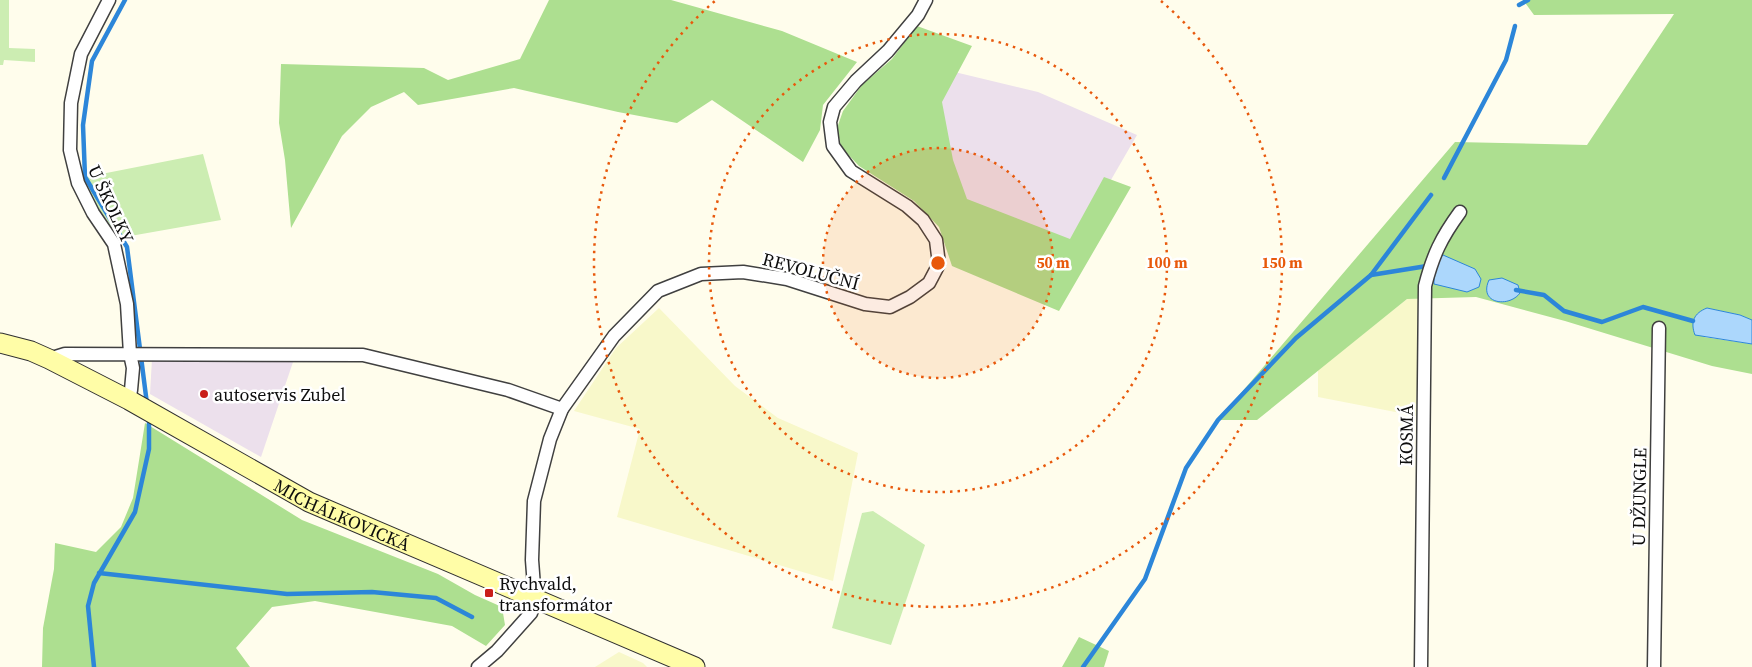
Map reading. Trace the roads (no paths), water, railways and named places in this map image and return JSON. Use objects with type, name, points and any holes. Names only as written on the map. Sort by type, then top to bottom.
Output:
[{"type":"street","name":"U ŠKOLKY","points":[[108,0],[81,54],[71,103],[70,150],[78,183],[93,212],[114,244],[128,304],[130,354],[133,368],[132,390],[129,400]]},
{"type":"street","name":"REVOLUČNÍ","points":[[535,600],[532,560],[534,501],[550,439],[562,409],[614,336],[658,291],[701,274],[743,272],[787,279],[865,304],[890,307],[910,297],[929,283],[939,264],[936,240],[923,220],[907,206],[851,171],[833,146],[830,122],[834,107],[856,81],[888,50],[918,15],[926,0]]},
{"type":"street","name":"KOSMÁ","points":[[1421,667],[1425,286],[1432,259],[1446,230],[1460,212]]},
{"type":"street","name":"U DŽUNGLE","points":[[1654,667],[1659,328]]},
{"type":"street","name":"MICHÁLKOVICKÁ","points":[[0,343],[49,358],[129,400],[309,502],[695,667]]},
{"type":"street","points":[[49,358],[65,354],[363,355],[508,390],[562,409]]},
{"type":"street","points":[[478,667],[497,652],[531,613],[535,600]]},
{"type":"water","points":[[1443,255],[1475,269],[1481,279],[1479,287],[1467,292],[1434,284],[1436,264]]},
{"type":"water","points":[[1502,278],[1518,285],[1520,293],[1509,301],[1496,301],[1491,299],[1488,294],[1489,280]]},
{"type":"water","points":[[1707,308],[1740,315],[1752,320],[1752,344],[1695,335],[1694,319],[1699,312]]},
{"type":"waterway","points":[[125,0],[92,61],[83,125],[85,177],[127,247],[147,404]]},
{"type":"waterway","points":[[1519,5],[1528,0]]},
{"type":"waterway","points":[[1444,178],[1506,60],[1515,26]]},
{"type":"waterway","points":[[1083,667],[1145,579],[1186,468],[1218,420],[1296,338],[1371,275],[1431,195]]},
{"type":"waterway","points":[[1371,275],[1427,266]]},
{"type":"waterway","points":[[1516,290],[1544,295],[1564,311],[1602,322],[1643,307],[1693,321]]},
{"type":"waterway","points":[[94,667],[88,606],[94,583],[135,512],[149,449],[149,417]]},
{"type":"waterway","points":[[99,573],[287,594],[372,592],[436,598],[472,617]]},
{"type":"place","name":"autoservis Zubel","points":[[204,394]]},
{"type":"place","name":"Rychvald, transformátor","points":[[489,593]]}]
